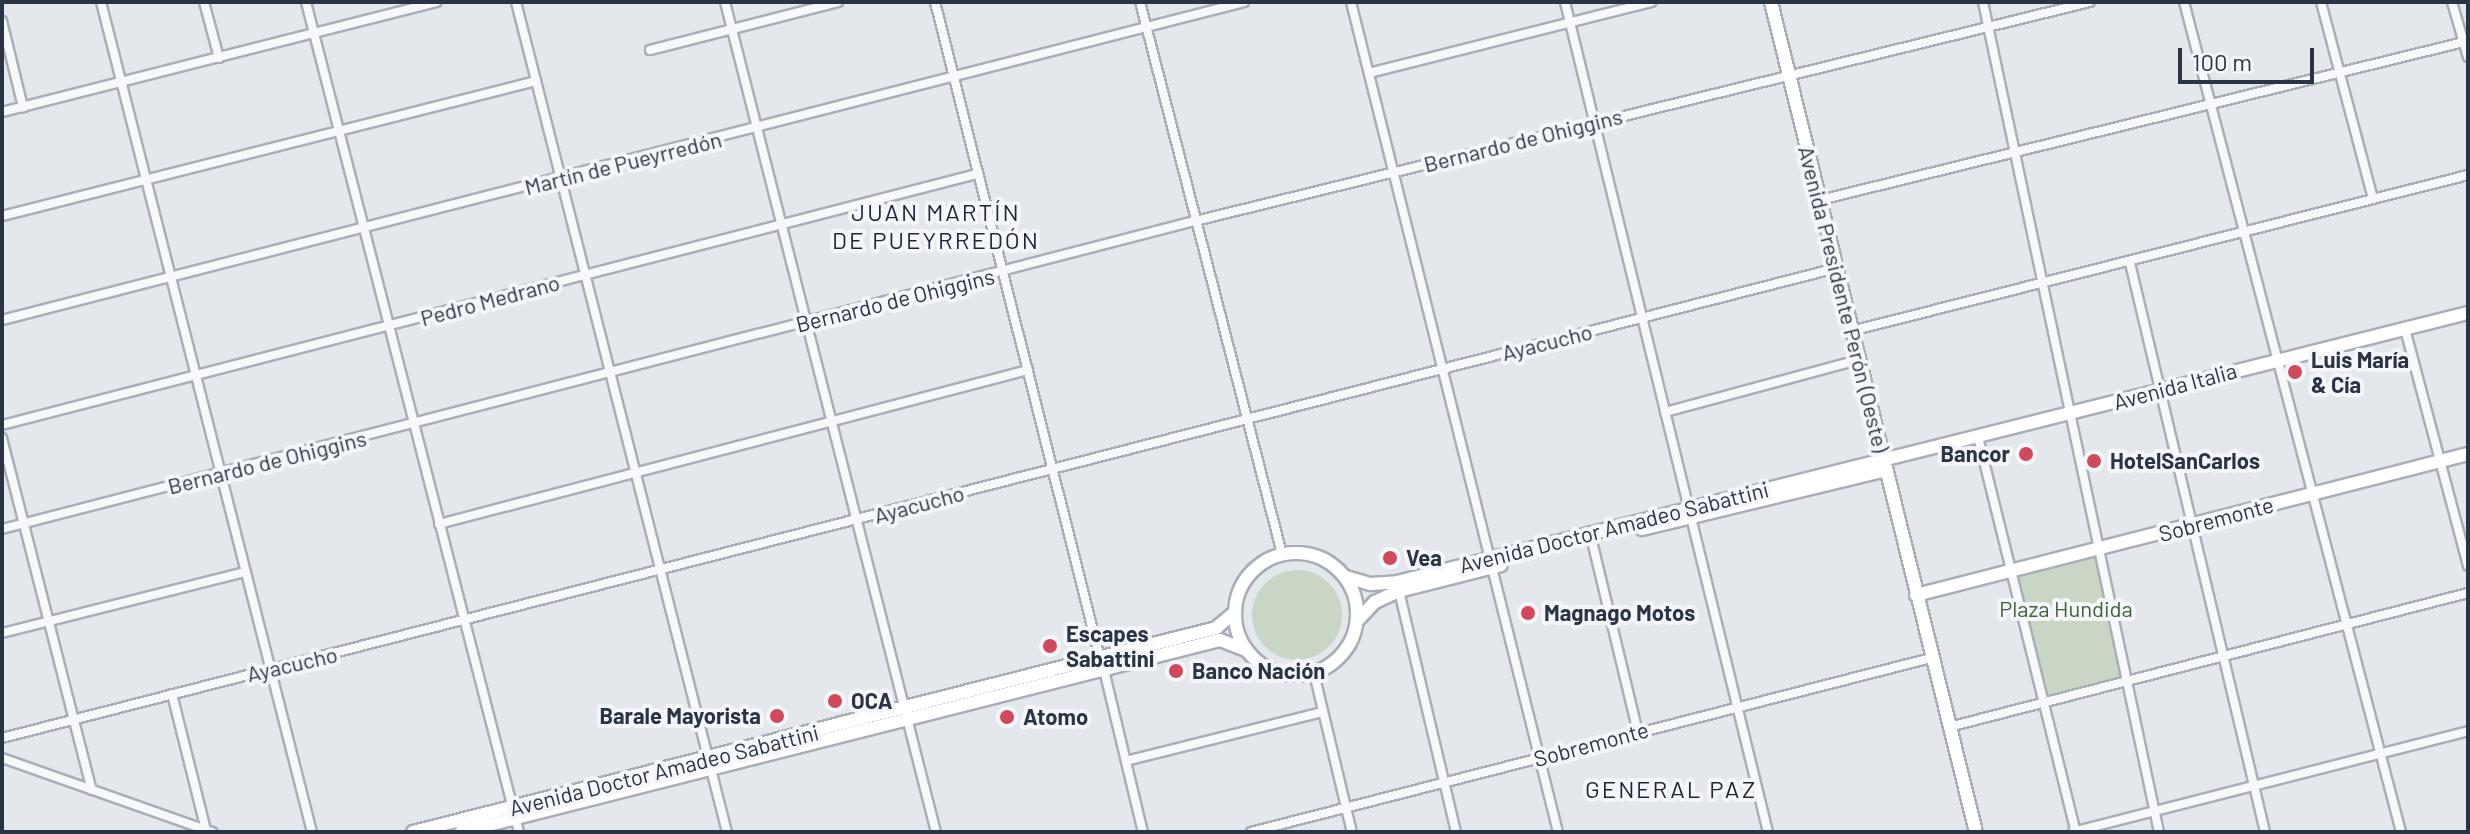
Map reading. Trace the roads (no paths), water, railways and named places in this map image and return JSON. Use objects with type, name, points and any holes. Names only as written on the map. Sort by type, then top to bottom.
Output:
[{"type":"main road","name":"Avenida Presidente Perón (Oeste)","points":[[1771,2],[1976,832]]},
{"type":"main road","name":"Avenida Italia","points":[[1884,465],[2158,390],[2468,313]]},
{"type":"main road","name":"Sobremonte","points":[[1916,595],[2468,454]]},
{"type":"main road","name":"Avenida Doctor Amadeo Sabattini","points":[[1358,620],[1375,602],[1399,591],[1493,562],[1884,465]]},
{"type":"main road","name":"Avenida Doctor Amadeo Sabattini","points":[[1346,577],[1384,584],[1592,541],[1689,513]]},
{"type":"main road","points":[[1282,554],[1317,556],[1346,577],[1358,620],[1344,654],[1314,673],[1276,672],[1246,650],[1235,612],[1248,575],[1282,554]]},
{"type":"main road","name":"Avenida Doctor Amadeo Sabattini","points":[[1102,664],[1216,628],[1235,612]]},
{"type":"main road","name":"Avenida Doctor Amadeo Sabattini","points":[[413,832],[515,813],[1102,664],[1220,640],[1246,650]]},
{"type":"main road","name":"Avenida Doctor Amadeo Sabattini","points":[[461,832],[515,813]]},
{"type":"street","points":[[101,2],[312,832]]},
{"type":"street","points":[[204,2],[219,58]]},
{"type":"street","points":[[306,2],[519,832]]},
{"type":"street","points":[[2,112],[314,34],[411,5],[436,2]]},
{"type":"street","points":[[516,2],[727,832]]},
{"type":"street","points":[[725,2],[936,832]]},
{"type":"street","points":[[650,50],[838,2]]},
{"type":"street","points":[[935,2],[1143,832]]},
{"type":"street","points":[[1140,2],[1282,554]]},
{"type":"street","name":"Martín de Pueyrredón","points":[[2,320],[1244,2]]},
{"type":"street","points":[[1351,2],[1558,832]]},
{"type":"street","points":[[1565,2],[1768,832]]},
{"type":"street","points":[[1369,73],[1651,2]]},
{"type":"street","points":[[1983,2],[2159,832]]},
{"type":"street","name":"Bernardo de Ohiggins","points":[[2,529],[1195,221],[1788,73],[2090,2]]},
{"type":"street","points":[[2184,2],[2401,832]]},
{"type":"street","points":[[2321,2],[2373,199]]},
{"type":"street","points":[[2452,2],[2468,57]]},
{"type":"street","points":[[2,21],[23,107]]},
{"type":"street","points":[[1820,200],[2466,42]]},
{"type":"street","points":[[2,216],[536,81]]},
{"type":"street","name":"Pedro Medrano","points":[[2,425],[977,174]]},
{"type":"street","points":[[1851,331],[2130,263],[2468,175]]},
{"type":"street","points":[[2130,263],[2265,832]]},
{"type":"street","name":"Ayacucho","points":[[2,738],[269,668],[385,644],[464,619],[1836,268]]},
{"type":"street","points":[[2405,329],[2468,566]]},
{"type":"street","points":[[1665,412],[1858,360]]},
{"type":"street","points":[[439,524],[635,470],[1028,370]]},
{"type":"street","points":[[1978,437],[2075,832],[2468,731]]},
{"type":"street","points":[[2,438],[92,790]]},
{"type":"street","points":[[1592,541],[1638,732]]},
{"type":"street","points":[[2,633],[245,572]]},
{"type":"street","points":[[1399,591],[1456,832]]},
{"type":"street","points":[[1949,727],[2468,593]]},
{"type":"street","name":"Sobremonte","points":[[1251,832],[1931,658]]},
{"type":"street","points":[[1314,673],[1352,832]]},
{"type":"street","points":[[172,694],[209,831]]},
{"type":"street","points":[[1126,761],[1322,712]]},
{"type":"street","points":[[2,758],[209,831]]},
{"type":"place","name":"Luis María & Cía","points":[[2295,372]]},
{"type":"place","name":"Bancor","points":[[2026,454]]},
{"type":"place","name":"HotelSanCarlos","points":[[2094,461]]},
{"type":"place","name":"Vea","points":[[1390,558]]},
{"type":"place","name":"Magnago Motos","points":[[1528,613]]},
{"type":"place","name":"Escapes Sabattini","points":[[1050,646]]},
{"type":"place","name":"Banco Nación","points":[[1176,671]]},
{"type":"place","name":"OCA","points":[[835,701]]},
{"type":"place","name":"Barale Mayorista","points":[[777,716]]},
{"type":"place","name":"Atomo","points":[[1007,717]]},
{"type":"district","name":"JUAN MARTÍN DE PUEYRREDÓN","points":[[936,226]]},
{"type":"district","name":"GENERAL PAZ","points":[[1671,789]]},
{"type":"park label","name":"Plaza Hundida","points":[[2066,609]]}]
